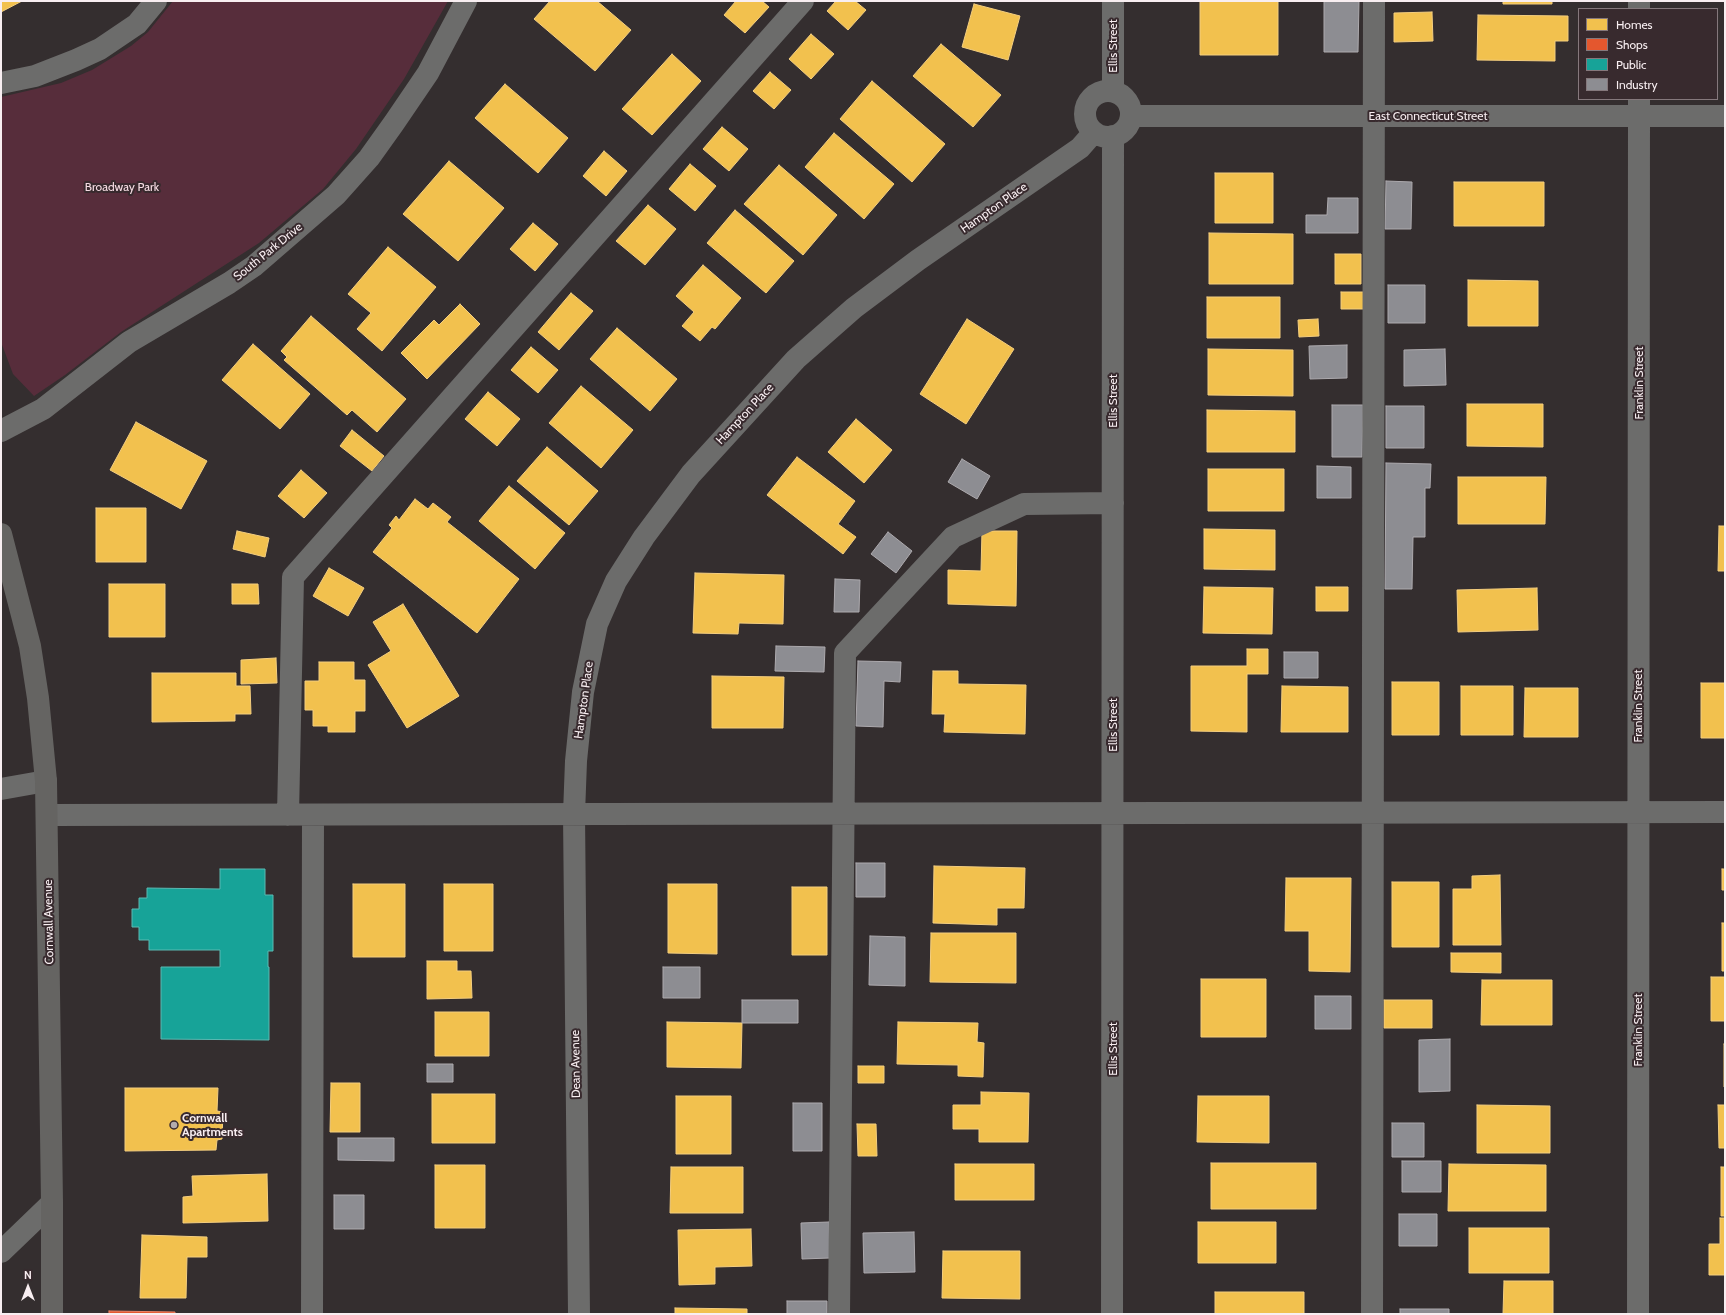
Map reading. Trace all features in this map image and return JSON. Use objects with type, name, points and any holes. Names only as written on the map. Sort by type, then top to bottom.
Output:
[{"type":"main road","name":"Cornwall Avenue","points":[[1,534],[30,646],[38,698],[46,781],[52,1203],[52,1314]]},
{"type":"street","points":[[1,83],[35,76],[100,49],[137,24],[156,1]]},
{"type":"street","name":"South Park Drive","points":[[1,431],[43,409],[129,342],[223,287],[254,266],[336,195],[369,158],[428,73],[466,1]]},
{"type":"street","points":[[288,815],[293,577],[804,1]]},
{"type":"street","name":"Ellis Street","points":[[1113,1],[1113,91]]},
{"type":"street","points":[[1372,1314],[1374,1]]},
{"type":"street","points":[[1102,91],[1113,91],[1124,96],[1128,102],[1131,116],[1129,124],[1124,130],[1103,134],[1086,122],[1085,114],[1086,107],[1095,95],[1102,91]]},
{"type":"street","name":"East Connecticut Street","points":[[1131,116],[1374,116],[1639,107],[1725,116]]},
{"type":"street","name":"Franklin Street","points":[[1638,1314],[1639,107]]},
{"type":"street","name":"Ellis Street","points":[[1103,134],[1113,503],[1112,1314]]},
{"type":"street","name":"Hampton Place","points":[[574,814],[576,761],[583,692],[597,624],[616,581],[644,537],[691,474],[796,360],[854,308],[918,260],[1075,151],[1103,134]]},
{"type":"street","points":[[839,1314],[845,653],[953,537],[1024,504],[1113,503]]},
{"type":"street","points":[[1,789],[46,781]]},
{"type":"street","points":[[47,815],[1725,812]]},
{"type":"street","name":"Dean Avenue","points":[[574,814],[579,1314]]},
{"type":"street","points":[[312,1314],[313,815]]},
{"type":"street","points":[[1,1252],[52,1203]]},
{"type":"green space","name":"Broadway Park","points":[[173,1],[448,1],[404,79],[356,149],[323,189],[259,243],[121,332],[65,375],[34,396],[13,374],[1,342],[1,97],[61,83],[92,70],[131,46],[148,32]]},
{"type":"building: Homes","points":[[1,1],[22,1],[1,12]]},
{"type":"building: Homes","points":[[550,1],[597,1],[631,30],[595,71],[534,19]]},
{"type":"building: Homes","points":[[736,1],[762,1],[769,7],[745,33],[724,15]]},
{"type":"building: Homes","points":[[836,1],[855,1],[866,10],[848,30],[827,11]]},
{"type":"building: Homes","points":[[1200,1],[1278,1],[1278,55],[1200,55]]},
{"type":"building: Homes","points":[[1503,1],[1552,1],[1552,4],[1503,4]]},
{"type":"building: Homes","points":[[974,4],[1020,16],[1008,60],[962,47]]},
{"type":"building: Homes","points":[[1432,12],[1433,41],[1394,42],[1394,13]]},
{"type":"building: Homes","points":[[1478,15],[1568,16],[1568,41],[1555,41],[1555,61],[1477,60]]},
{"type":"building: Homes","points":[[811,34],[834,54],[811,79],[789,59]]},
{"type":"building: Homes","points":[[941,44],[1001,95],[973,127],[913,76]]},
{"type":"building: Homes","points":[[672,54],[701,81],[652,135],[622,109]]},
{"type":"building: Homes","points":[[770,72],[791,90],[774,109],[753,91]]},
{"type":"building: Homes","points":[[872,81],[945,144],[912,182],[840,119]]},
{"type":"building: Homes","points":[[505,84],[568,138],[538,173],[475,118]]},
{"type":"building: Homes","points":[[722,127],[748,149],[729,171],[703,149]]},
{"type":"building: Homes","points":[[834,133],[894,184],[864,219],[805,167]]},
{"type":"building: Homes","points":[[604,151],[627,171],[606,196],[583,176]]},
{"type":"building: Homes","points":[[449,161],[504,208],[458,261],[403,214]]},
{"type":"building: Homes","points":[[690,164],[716,186],[695,211],[669,189]]},
{"type":"building: Homes","points":[[779,165],[837,215],[803,255],[744,204]]},
{"type":"building: Homes","points":[[1215,173],[1273,173],[1273,223],[1215,223]]},
{"type":"building: Homes","points":[[1454,182],[1544,182],[1544,226],[1454,226]]},
{"type":"building: Homes","points":[[648,205],[676,229],[645,265],[616,241]]},
{"type":"building: Homes","points":[[735,210],[794,261],[766,293],[707,243]]},
{"type":"building: Homes","points":[[533,223],[558,244],[535,271],[510,249]]},
{"type":"building: Homes","points":[[1209,233],[1293,234],[1293,284],[1209,284]]},
{"type":"building: Homes","points":[[388,247],[436,287],[382,351],[357,329],[371,313],[348,294]]},
{"type":"building: Homes","points":[[1335,254],[1361,254],[1361,284],[1335,284]]},
{"type":"building: Homes","points":[[703,265],[741,298],[715,329],[712,327],[700,341],[682,326],[694,312],[676,296]]},
{"type":"building: Homes","points":[[1468,280],[1538,281],[1538,326],[1468,326]]},
{"type":"building: Homes","points":[[1341,292],[1365,292],[1365,309],[1341,309]]},
{"type":"building: Homes","points":[[571,293],[593,311],[559,350],[538,332]]},
{"type":"building: Homes","points":[[1207,297],[1280,297],[1280,338],[1207,338]]},
{"type":"building: Homes","points":[[460,304],[480,324],[427,379],[401,353],[434,320],[439,325]]},
{"type":"building: Homes","points":[[311,316],[406,399],[377,432],[352,410],[347,415],[284,360],[287,357],[281,351]]},
{"type":"building: Homes","points":[[967,319],[1014,349],[966,424],[920,394]]},
{"type":"building: Homes","points":[[1318,319],[1319,336],[1299,337],[1298,320]]},
{"type":"building: Homes","points":[[617,328],[677,379],[650,411],[590,359]]},
{"type":"building: Homes","points":[[253,344],[310,394],[280,429],[222,380]]},
{"type":"building: Homes","points":[[531,347],[558,370],[538,393],[511,370]]},
{"type":"building: Homes","points":[[1208,349],[1293,350],[1293,396],[1208,395]]},
{"type":"building: Homes","points":[[581,386],[633,430],[601,468],[549,423]]},
{"type":"building: Homes","points":[[488,392],[520,419],[497,446],[465,419]]},
{"type":"building: Homes","points":[[1467,404],[1543,404],[1543,447],[1467,446]]},
{"type":"building: Homes","points":[[1207,410],[1295,411],[1295,452],[1207,452]]},
{"type":"building: Homes","points":[[856,419],[892,450],[864,483],[828,452]]},
{"type":"building: Homes","points":[[136,422],[207,461],[181,509],[110,470]]},
{"type":"building: Homes","points":[[352,430],[384,456],[372,471],[340,446]]},
{"type":"building: Homes","points":[[547,447],[598,491],[569,525],[517,481]]},
{"type":"building: Homes","points":[[797,457],[855,501],[838,524],[856,537],[843,554],[767,495]]},
{"type":"building: Homes","points":[[1208,469],[1284,469],[1284,511],[1208,511]]},
{"type":"building: Homes","points":[[301,470],[327,493],[304,518],[278,496]]},
{"type":"building: Homes","points":[[1458,477],[1546,477],[1545,524],[1458,524]]},
{"type":"building: Homes","points":[[509,486],[565,533],[535,569],[479,521]]},
{"type":"building: Homes","points":[[415,499],[428,509],[433,503],[451,517],[447,522],[519,579],[477,633],[373,552],[392,528],[389,525],[396,516],[399,520]]},
{"type":"building: Homes","points":[[96,508],[146,508],[146,562],[96,562]]},
{"type":"building: Homes","points":[[1719,526],[1725,526],[1725,571],[1718,571]]},
{"type":"building: Homes","points":[[1204,529],[1275,530],[1275,570],[1204,569]]},
{"type":"building: Homes","points":[[237,531],[269,538],[265,557],[233,549]]},
{"type":"building: Homes","points":[[982,531],[1017,531],[1016,606],[948,604],[948,570],[981,571]]},
{"type":"building: Homes","points":[[329,568],[364,588],[348,616],[313,596]]},
{"type":"building: Homes","points":[[695,573],[784,575],[783,624],[739,623],[738,634],[693,633]]},
{"type":"building: Homes","points":[[109,584],[165,584],[165,637],[109,637]]},
{"type":"building: Homes","points":[[232,584],[258,584],[259,604],[232,604]]},
{"type":"building: Homes","points":[[1204,587],[1273,588],[1272,634],[1203,633]]},
{"type":"building: Homes","points":[[1316,587],[1348,587],[1348,611],[1316,611]]},
{"type":"building: Homes","points":[[1537,588],[1538,630],[1458,632],[1457,590]]},
{"type":"building: Homes","points":[[403,604],[459,696],[407,728],[368,665],[391,651],[373,622]]},
{"type":"building: Homes","points":[[1247,649],[1268,649],[1268,674],[1247,674],[1247,732],[1191,731],[1191,666],[1247,666]]},
{"type":"building: Homes","points":[[276,658],[277,683],[241,684],[241,660]]},
{"type":"building: Homes","points":[[319,662],[354,662],[354,680],[365,680],[365,711],[355,711],[355,732],[328,732],[328,726],[313,726],[313,710],[305,710],[305,681],[319,681]]},
{"type":"building: Homes","points":[[933,671],[958,671],[958,684],[1026,685],[1025,734],[944,732],[945,714],[932,714]]},
{"type":"building: Homes","points":[[152,673],[236,673],[236,686],[250,686],[251,714],[235,714],[235,721],[152,722]]},
{"type":"building: Homes","points":[[712,676],[784,677],[783,728],[712,728]]},
{"type":"building: Homes","points":[[1392,682],[1439,682],[1439,735],[1392,735]]},
{"type":"building: Homes","points":[[1701,683],[1725,683],[1725,738],[1701,738]]},
{"type":"building: Homes","points":[[1282,686],[1348,687],[1348,732],[1281,732]]},
{"type":"building: Homes","points":[[1461,686],[1513,686],[1513,735],[1461,735]]},
{"type":"building: Homes","points":[[1525,688],[1578,688],[1578,737],[1524,737]]},
{"type":"building: Homes","points":[[934,866],[1025,868],[1024,908],[997,908],[997,925],[933,923]]},
{"type":"building: Homes","points":[[1722,869],[1725,869],[1725,890],[1722,890]]},
{"type":"building: Homes","points":[[1500,875],[1501,945],[1453,945],[1453,889],[1472,889],[1472,876]]},
{"type":"building: Homes","points":[[1286,878],[1351,878],[1350,972],[1309,971],[1309,931],[1285,931]]},
{"type":"building: Homes","points":[[1392,882],[1439,882],[1439,947],[1392,947]]},
{"type":"building: Homes","points":[[353,884],[405,884],[405,957],[353,957]]},
{"type":"building: Homes","points":[[444,884],[493,884],[493,951],[444,951]]},
{"type":"building: Homes","points":[[668,884],[717,884],[717,954],[668,953]]},
{"type":"building: Homes","points":[[792,887],[827,887],[827,955],[792,955]]},
{"type":"building: Homes","points":[[1722,923],[1725,923],[1725,971],[1722,971]]},
{"type":"building: Homes","points":[[931,933],[1016,933],[1016,983],[930,982]]},
{"type":"building: Homes","points":[[1451,953],[1501,953],[1501,973],[1451,972]]},
{"type":"building: Homes","points":[[427,961],[457,961],[457,971],[471,971],[472,998],[427,999]]},
{"type":"building: Homes","points":[[1711,977],[1725,977],[1725,1021],[1711,1021]]},
{"type":"building: Homes","points":[[1201,979],[1266,979],[1266,1037],[1201,1037]]},
{"type":"building: Homes","points":[[1482,980],[1552,980],[1552,1025],[1481,1025]]},
{"type":"building: Homes","points":[[1384,1000],[1432,1000],[1432,1028],[1384,1028]]},
{"type":"building: Homes","points":[[435,1012],[489,1012],[489,1056],[435,1056]]},
{"type":"building: Homes","points":[[667,1022],[742,1023],[741,1068],[667,1067]]},
{"type":"building: Homes","points":[[898,1022],[978,1023],[977,1042],[984,1043],[983,1077],[958,1076],[958,1065],[897,1064]]},
{"type":"building: Homes","points":[[1725,1044],[1725,1087],[1724,1087]]},
{"type":"building: Homes","points":[[858,1066],[884,1066],[884,1083],[858,1083]]},
{"type":"building: Homes","points":[[331,1083],[360,1083],[360,1132],[330,1132]]},
{"type":"building: Homes","name":"Cornwall Apartments","points":[[125,1088],[218,1088],[217,1111],[223,1112],[222,1139],[217,1140],[216,1150],[125,1151]]},
{"type":"building: Homes","points":[[981,1092],[1029,1093],[1028,1142],[979,1142],[979,1129],[953,1129],[953,1105],[981,1105]]},
{"type":"building: Homes","points":[[432,1094],[495,1094],[495,1143],[432,1143]]},
{"type":"building: Homes","points":[[676,1096],[731,1096],[731,1154],[676,1154]]},
{"type":"building: Homes","points":[[1198,1096],[1269,1096],[1269,1143],[1197,1142]]},
{"type":"building: Homes","points":[[1477,1105],[1550,1106],[1550,1153],[1477,1153]]},
{"type":"building: Homes","points":[[1718,1105],[1725,1105],[1725,1148],[1719,1148]]},
{"type":"building: Homes","points":[[857,1124],[876,1124],[877,1156],[858,1156]]},
{"type":"building: Homes","points":[[1211,1163],[1316,1163],[1316,1209],[1211,1209]]},
{"type":"building: Homes","points":[[955,1164],[1034,1164],[1034,1200],[955,1200]]},
{"type":"building: Homes","points":[[1449,1164],[1546,1165],[1546,1211],[1448,1211]]},
{"type":"building: Homes","points":[[435,1165],[485,1165],[485,1228],[435,1228]]},
{"type":"building: Homes","points":[[671,1167],[743,1167],[743,1213],[670,1213]]},
{"type":"building: Homes","points":[[1721,1167],[1725,1167],[1725,1216],[1721,1216]]},
{"type":"building: Homes","points":[[267,1174],[268,1221],[183,1223],[183,1197],[193,1196],[192,1176]]},
{"type":"building: Homes","points":[[1720,1218],[1725,1218],[1725,1275],[1709,1275],[1709,1244],[1720,1244]]},
{"type":"building: Homes","points":[[1198,1222],[1276,1222],[1276,1263],[1198,1263]]},
{"type":"building: Homes","points":[[1469,1228],[1549,1228],[1549,1273],[1469,1273]]},
{"type":"building: Homes","points":[[751,1229],[752,1266],[715,1267],[715,1284],[679,1285],[678,1230]]},
{"type":"building: Homes","points":[[142,1235],[207,1237],[207,1257],[187,1257],[186,1298],[140,1298]]},
{"type":"building: Homes","points":[[943,1251],[1020,1251],[1020,1299],[942,1298]]},
{"type":"building: Homes","points":[[1504,1281],[1553,1281],[1553,1314],[1503,1314]]},
{"type":"building: Homes","points":[[1215,1292],[1304,1292],[1304,1314],[1215,1314]]},
{"type":"building: Homes","points":[[675,1308],[747,1309],[747,1314],[675,1314]]},
{"type":"building: Shops","points":[[109,1311],[175,1312],[175,1314],[109,1314]]},
{"type":"building: Public","points":[[220,869],[265,869],[265,895],[273,895],[273,951],[268,951],[269,1040],[161,1039],[161,967],[220,967],[220,950],[149,950],[149,940],[139,940],[139,927],[132,927],[132,909],[139,909],[139,898],[147,898],[147,888],[220,889]]},
{"type":"building: Industry","points":[[1324,1],[1359,1],[1358,52],[1324,52]]},
{"type":"building: Industry","points":[[1386,181],[1412,182],[1411,229],[1385,229]]},
{"type":"building: Industry","points":[[1328,198],[1358,198],[1358,233],[1306,233],[1306,215],[1327,215]]},
{"type":"building: Industry","points":[[1388,285],[1425,285],[1425,323],[1388,323]]},
{"type":"building: Industry","points":[[1347,345],[1347,378],[1310,379],[1309,346]]},
{"type":"building: Industry","points":[[1445,349],[1446,385],[1404,386],[1404,350]]},
{"type":"building: Industry","points":[[1332,405],[1363,405],[1362,457],[1332,457]]},
{"type":"building: Industry","points":[[1386,406],[1424,406],[1424,448],[1386,448]]},
{"type":"building: Industry","points":[[962,459],[990,476],[977,499],[948,482]]},
{"type":"building: Industry","points":[[1386,463],[1431,464],[1430,488],[1425,488],[1425,537],[1413,537],[1412,589],[1385,589]]},
{"type":"building: Industry","points":[[1317,466],[1351,467],[1351,498],[1317,498]]},
{"type":"building: Industry","points":[[888,532],[912,551],[896,573],[871,554]]},
{"type":"building: Industry","points":[[835,579],[860,580],[859,612],[834,612]]},
{"type":"building: Industry","points":[[776,646],[825,647],[824,672],[775,671]]},
{"type":"building: Industry","points":[[1284,652],[1318,652],[1318,678],[1284,678]]},
{"type":"building: Industry","points":[[858,661],[901,662],[900,682],[884,681],[883,727],[856,726]]},
{"type":"building: Industry","points":[[856,863],[885,863],[885,897],[856,897]]},
{"type":"building: Industry","points":[[870,936],[905,937],[905,986],[869,985]]},
{"type":"building: Industry","points":[[663,967],[700,967],[700,998],[663,998]]},
{"type":"building: Industry","points":[[1315,996],[1351,996],[1351,1029],[1315,1029]]},
{"type":"building: Industry","points":[[742,1000],[798,1000],[798,1023],[742,1023]]},
{"type":"building: Industry","points":[[1450,1039],[1450,1091],[1419,1092],[1419,1040]]},
{"type":"building: Industry","points":[[427,1064],[453,1064],[453,1082],[427,1082]]},
{"type":"building: Industry","points":[[793,1103],[822,1103],[822,1151],[793,1151]]},
{"type":"building: Industry","points":[[1392,1123],[1424,1123],[1424,1157],[1392,1157]]},
{"type":"building: Industry","points":[[338,1138],[394,1138],[394,1161],[338,1160]]},
{"type":"building: Industry","points":[[1402,1161],[1441,1161],[1441,1192],[1402,1192]]},
{"type":"building: Industry","points":[[334,1195],[364,1195],[364,1229],[334,1229]]},
{"type":"building: Industry","points":[[1399,1214],[1437,1214],[1437,1246],[1399,1246]]},
{"type":"building: Industry","points":[[829,1222],[830,1258],[802,1259],[801,1223]]},
{"type":"building: Industry","points":[[914,1232],[915,1272],[864,1273],[863,1233]]},
{"type":"building: Industry","points":[[787,1301],[827,1301],[827,1314],[787,1314]]},
{"type":"building: Industry","points":[[1400,1309],[1449,1309],[1449,1314],[1400,1314]]},
{"type":"place","name":"Cornwall Apartments","points":[[174,1125]]}]
